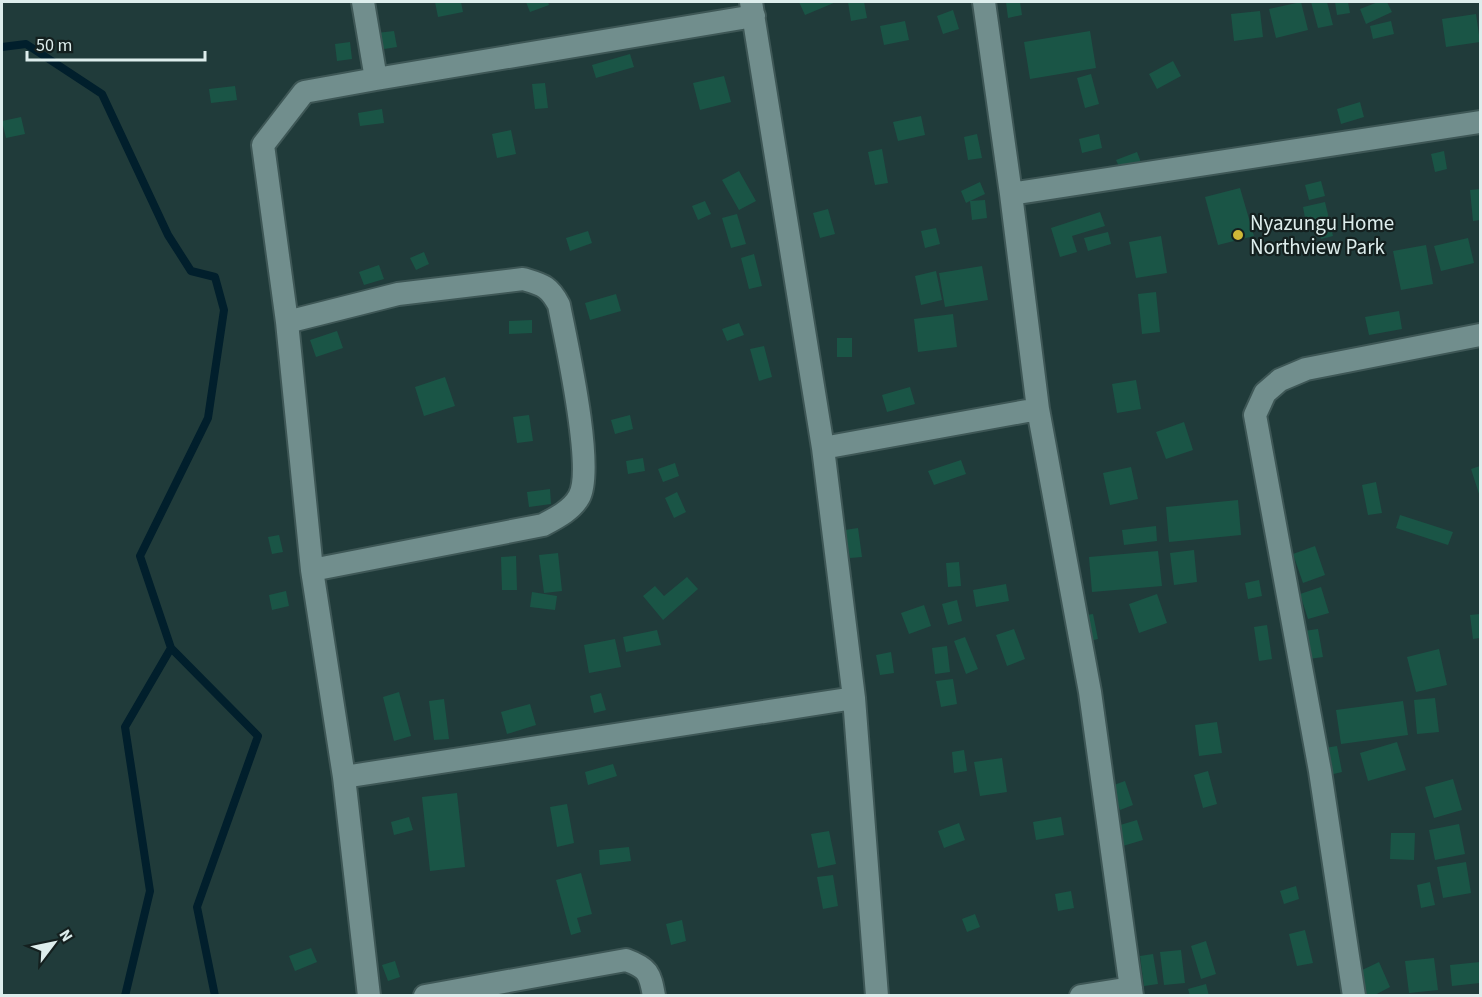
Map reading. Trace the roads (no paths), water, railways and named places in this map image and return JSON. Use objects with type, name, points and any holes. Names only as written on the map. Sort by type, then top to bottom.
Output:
[{"type":"street","points":[[363,2],[376,79]]},
{"type":"street","points":[[984,2],[1038,409],[1090,692],[1132,992],[1081,996]]},
{"type":"street","points":[[369,996],[344,777],[312,570],[287,322],[263,145],[304,92],[752,9],[823,448],[854,698],[877,996]]},
{"type":"street","points":[[1011,194],[1480,122]]},
{"type":"street","points":[[287,322],[398,294],[523,279],[541,285],[552,292],[559,305],[582,431],[584,481],[579,497],[564,513],[543,525],[312,570]]},
{"type":"street","points":[[1354,996],[1320,771],[1255,415],[1265,393],[1280,380],[1306,369],[1480,334]]},
{"type":"street","points":[[823,448],[1038,409]]},
{"type":"street","points":[[344,777],[854,698]]},
{"type":"street","points":[[425,996],[626,960],[639,965],[646,971],[651,979],[654,996]]},
{"type":"waterway","points":[[2,47],[26,44],[102,94],[168,235],[191,271],[215,277],[224,310],[208,418],[140,556],[171,648],[125,727],[150,891],[125,996]]},
{"type":"waterway","points":[[171,648],[258,736],[197,907],[215,996]]},
{"type":"place","name":"Nyazungu Home Northview Park","points":[[1238,235]]}]
